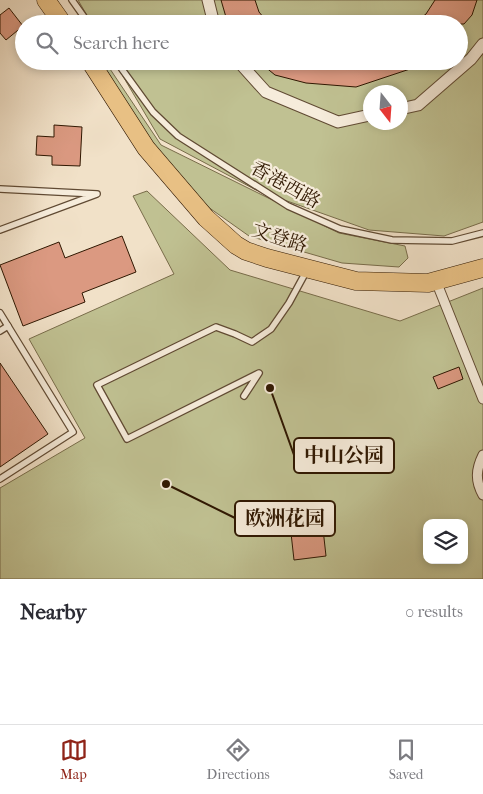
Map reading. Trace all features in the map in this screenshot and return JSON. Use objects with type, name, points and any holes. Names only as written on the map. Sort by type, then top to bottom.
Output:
[{"type":"main road","points":[[46,0],[57,15]]},
{"type":"main road","name":"文登路","points":[[96,70],[146,148],[206,218],[236,245],[246,251],[356,281],[428,283],[483,268]]},
{"type":"street","points":[[208,0],[212,15]]},
{"type":"street","points":[[468,61],[483,44]]},
{"type":"street","points":[[246,70],[266,92],[338,122],[363,117]]},
{"type":"street","points":[[408,107],[418,105],[458,70]]},
{"type":"street","points":[[436,281],[483,399]]},
{"type":"street","points":[[483,455],[476,477],[483,495]]},
{"type":"lane","points":[[72,0],[83,15]]},
{"type":"lane","name":"香港西路","points":[[123,70],[153,112],[178,136],[288,206],[340,229],[392,240],[452,241],[483,233]]},
{"type":"lane","points":[[0,189],[97,194],[0,230]]},
{"type":"lane","points":[[244,396],[259,373],[127,439],[97,385],[216,327],[252,342],[271,329],[289,303],[308,269]]},
{"type":"lane","points":[[0,313],[73,432],[0,479]]},
{"type":"lane","points":[[0,331],[8,326]]},
{"type":"green space","points":[[78,0],[483,0],[483,222],[444,236],[369,230],[256,190],[160,139],[119,70],[468,70],[468,15],[87,15]]},
{"type":"green space","points":[[99,70],[111,70],[161,145],[339,233],[405,246],[408,258],[399,267],[342,263],[249,236],[201,202],[157,150]]},
{"type":"green space","points":[[147,191],[230,270],[400,321],[483,288],[483,579],[0,579],[0,488],[85,438],[29,339],[174,274],[133,196]]},
{"type":"building","points":[[221,0],[255,0],[262,15],[225,15]]},
{"type":"building","points":[[435,0],[477,0],[472,15],[468,20],[468,15],[425,15]]},
{"type":"building","points":[[9,8],[15,16],[15,33],[6,40],[0,33],[0,15]]},
{"type":"building","points":[[269,70],[407,70],[356,87],[306,83],[275,75]]},
{"type":"building","points":[[54,125],[82,127],[80,166],[52,165],[52,156],[36,155],[37,136],[54,137]]},
{"type":"building","points":[[122,236],[136,272],[82,293],[85,302],[23,326],[0,265],[59,242],[65,258]]},
{"type":"building","points":[[0,363],[48,434],[0,467]]},
{"type":"building","points":[[459,367],[463,379],[438,389],[433,377]]},
{"type":"building","points":[[323,529],[326,556],[294,560],[291,533]]},
{"type":"place","name":"中山公园","points":[[270,388]]},
{"type":"place","name":"欧洲花园","points":[[166,484]]}]
